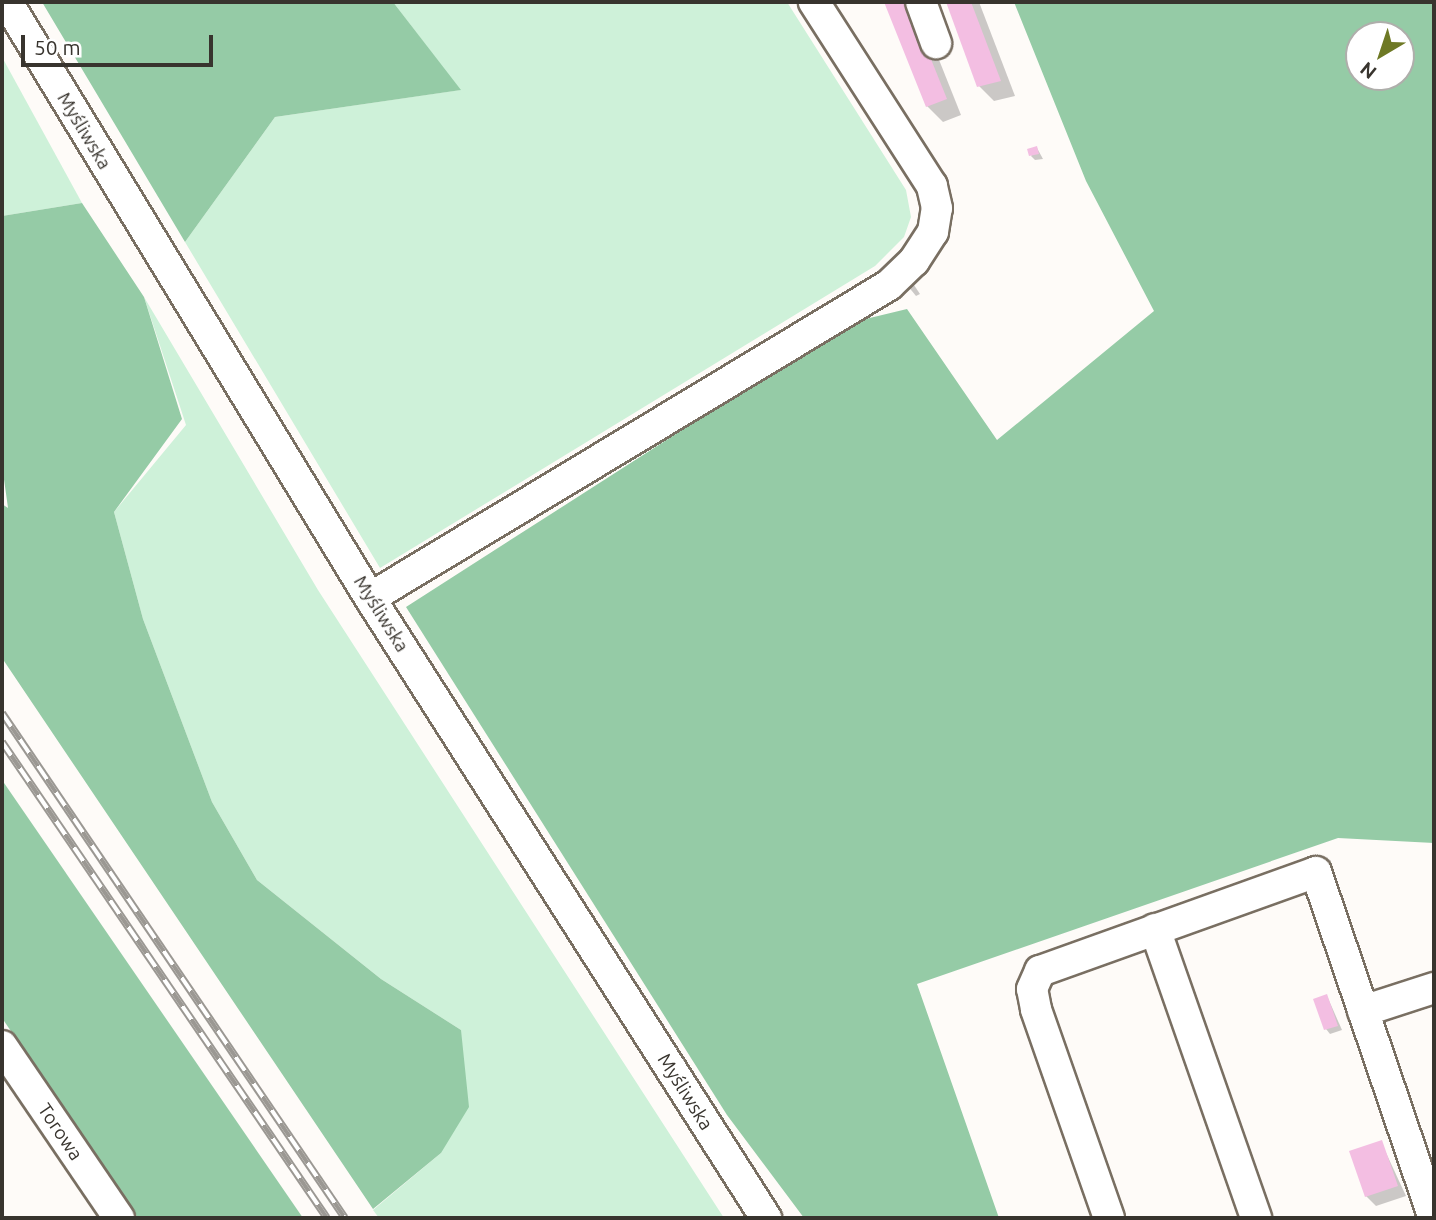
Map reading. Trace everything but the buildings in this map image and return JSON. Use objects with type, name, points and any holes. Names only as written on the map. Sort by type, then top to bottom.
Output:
[{"type":"street","name":"Myśliwska","points":[[8,2],[370,598],[766,1218]]},
{"type":"street","points":[[370,598],[889,285],[914,261],[933,232],[937,208],[932,186],[814,2]]},
{"type":"street","points":[[921,2],[936,43]]},
{"type":"street","points":[[1109,1218],[1032,989],[1040,971],[1316,872],[1434,1218]]},
{"type":"street","points":[[1155,929],[1256,1218]]},
{"type":"street","points":[[1363,1012],[1434,988]]},
{"type":"street","name":"Torowa","points":[[2,1046],[119,1218]]},
{"type":"green space","points":[[42,2],[393,2],[461,90],[275,117],[185,242]]},
{"type":"green space","points":[[393,2],[787,2],[906,190],[911,217],[904,237],[875,266],[380,568],[185,242],[275,117],[460,90]]},
{"type":"green space","points":[[1014,2],[1434,2],[1434,843],[1338,838],[917,984],[999,1218],[804,1218],[727,1115],[406,607],[849,323],[907,309],[997,440],[1154,311],[1086,181]]},
{"type":"green space","points":[[2,57],[82,203],[2,216]]},
{"type":"green space","points":[[82,203],[144,297],[182,419],[114,512],[143,619],[212,802],[257,880],[381,979],[461,1030],[469,1107],[441,1153],[373,1209],[2,658],[2,504],[8,508],[2,465],[2,216]]},
{"type":"green space","points":[[144,297],[318,590],[724,1218],[379,1218],[373,1210],[441,1153],[461,1030],[381,979],[257,880],[212,802],[143,619],[114,512],[186,425]]},
{"type":"green space","points":[[2,780],[303,1218],[138,1218],[2,1018]]},
{"type":"railway","points":[[2,713],[345,1218]]},
{"type":"railway","points":[[2,742],[327,1218]]}]
